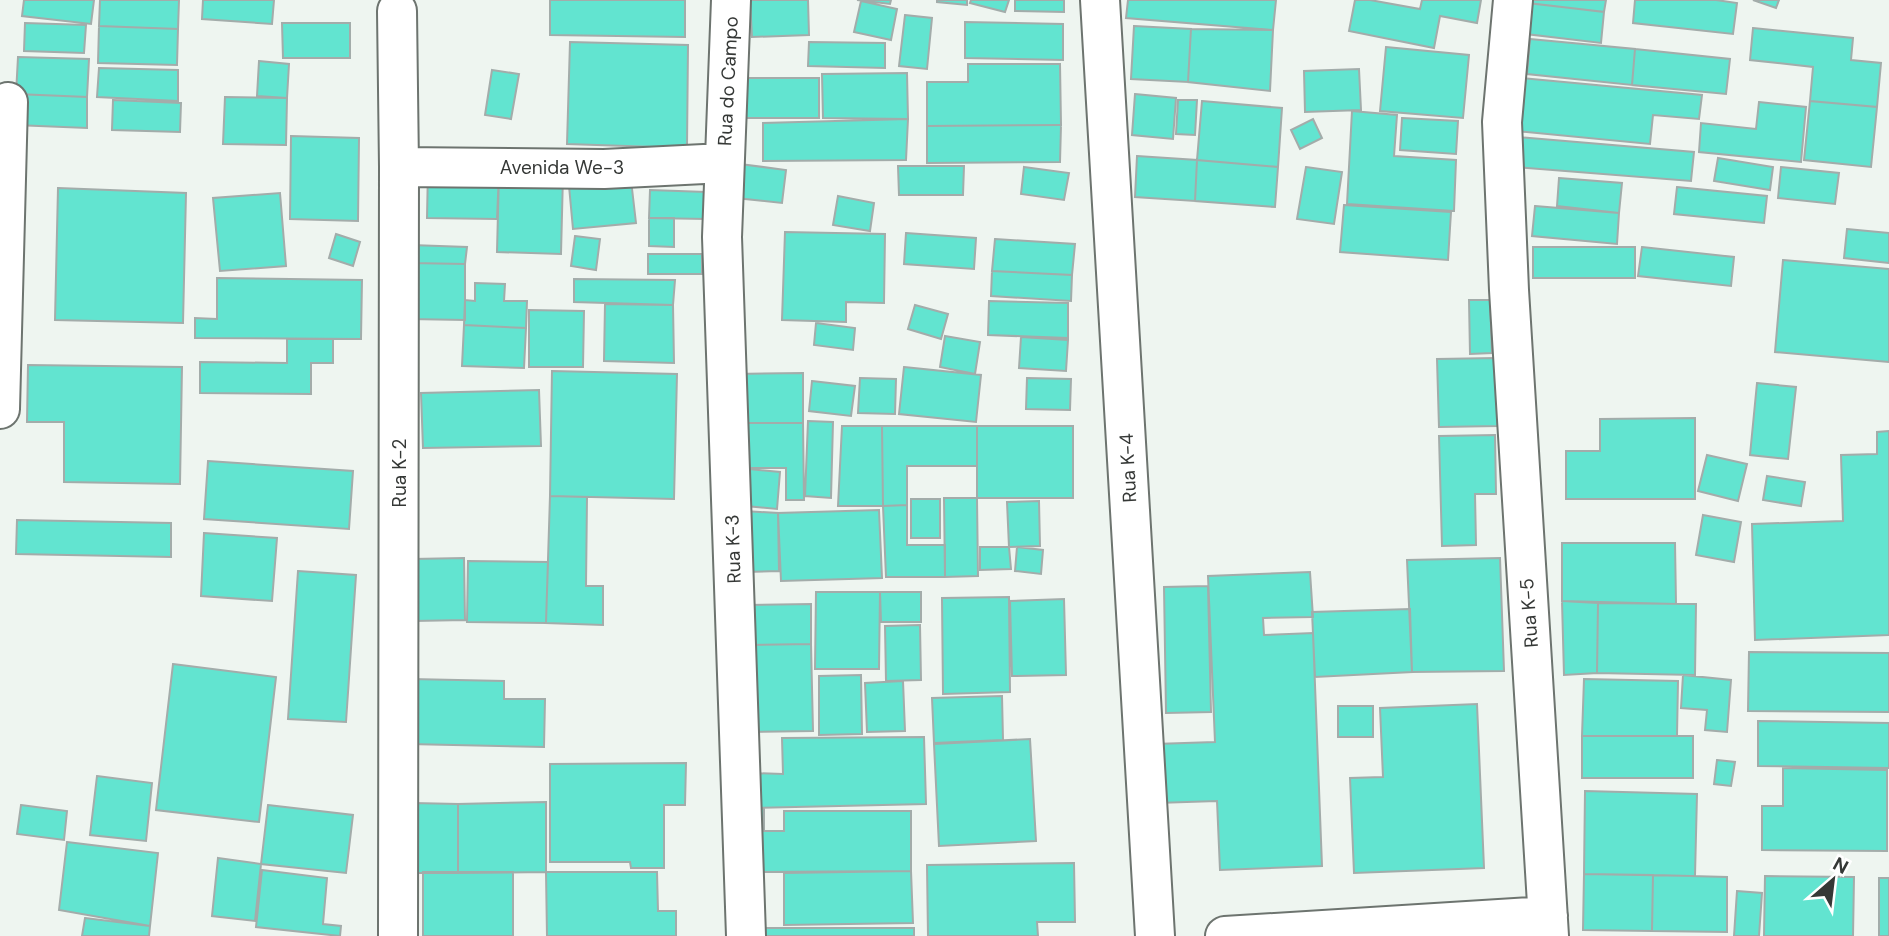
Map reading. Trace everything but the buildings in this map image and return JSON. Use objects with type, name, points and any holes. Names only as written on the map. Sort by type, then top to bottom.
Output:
[{"type":"street","name":"Rua do Campo","points":[[724,163],[731,0]]},
{"type":"street","name":"Rua K-4","points":[[1100,0],[1155,936]]},
{"type":"street","name":"Rua K-5","points":[[1513,0],[1502,122],[1509,290],[1549,926]]},
{"type":"street","name":"Rua K-2","points":[[397,11],[398,936]]},
{"type":"street","points":[[0,409],[8,102]]},
{"type":"street","name":"Avenida We-3","points":[[399,167],[604,169],[724,163]]},
{"type":"street","name":"Rua K-3","points":[[724,163],[722,237],[746,936]]},
{"type":"street","points":[[1225,936],[1549,926]]}]
